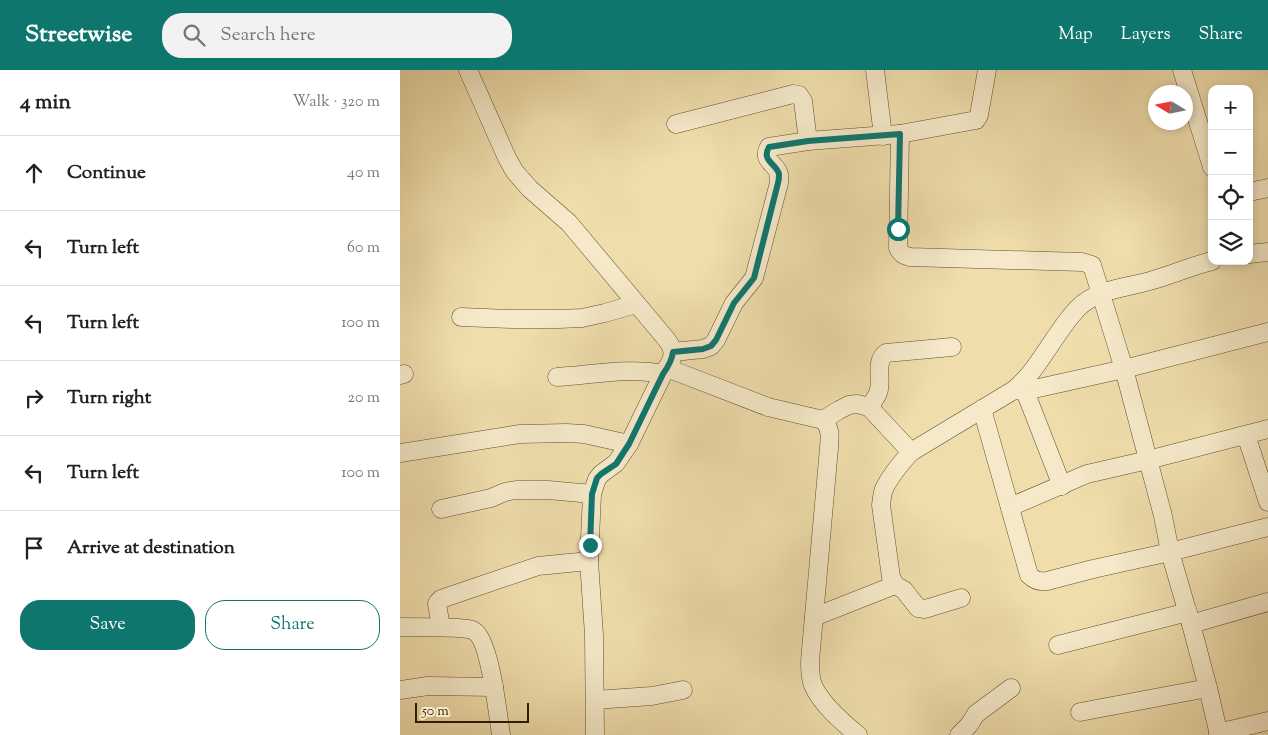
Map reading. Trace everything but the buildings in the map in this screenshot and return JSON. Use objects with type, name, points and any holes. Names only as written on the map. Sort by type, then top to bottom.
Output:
[{"type":"street","points":[[468,70],[515,172],[530,189],[569,223],[671,346],[668,365],[629,444],[616,464],[597,478],[592,494],[589,562],[594,635],[594,735]]},
{"type":"street","points":[[875,70],[892,135],[898,248],[903,256],[1082,262],[1092,266],[1124,369],[1163,516],[1170,552],[1208,688],[1218,734],[1268,722]]},
{"type":"street","points":[[558,378],[636,370],[651,371],[711,346],[716,340],[734,303],[750,284],[756,272],[779,177],[779,172],[766,157],[769,147],[808,141],[892,135],[976,120],[979,115],[987,70]]},
{"type":"street","points":[[1182,70],[1208,154]]},
{"type":"street","points":[[676,124],[793,94],[798,95],[803,101],[808,141]]},
{"type":"street","points":[[1253,191],[1268,188]]},
{"type":"street","points":[[1253,254],[1268,252]]},
{"type":"street","points":[[1020,390],[1071,316],[1079,306],[1089,299],[1101,293],[1152,281],[1208,262]]},
{"type":"street","points":[[461,317],[512,319],[574,318],[605,313],[636,304]]},
{"type":"street","points":[[961,598],[925,609],[918,608],[904,590],[895,585],[891,577],[881,505],[882,496],[884,488],[911,452],[982,409],[1020,390],[1124,369],[1268,332]]},
{"type":"street","points":[[869,407],[878,393],[880,363],[883,355],[886,353],[952,347]]},
{"type":"street","points":[[668,365],[768,407],[823,420],[828,424],[830,431],[829,448],[810,672],[813,685],[821,698],[842,722],[858,735]]},
{"type":"street","points":[[1020,390],[1062,486]]},
{"type":"street","points":[[823,420],[849,405],[857,404],[869,407],[911,452]]},
{"type":"street","points":[[982,409],[1029,576],[1040,582],[1268,527]]},
{"type":"street","points":[[1010,507],[1087,474],[1268,429]]},
{"type":"street","points":[[400,453],[520,434],[566,432],[629,444]]},
{"type":"street","points":[[1246,435],[1268,502]]},
{"type":"street","points":[[441,509],[491,498],[516,490],[548,490],[592,494]]},
{"type":"street","points":[[442,627],[438,604],[441,599],[538,566],[589,562]]},
{"type":"street","points":[[814,617],[895,585]]},
{"type":"street","points":[[1058,645],[1268,602]]},
{"type":"street","points":[[400,627],[442,627],[472,630],[479,636],[485,649],[494,687],[501,735]]},
{"type":"street","points":[[400,690],[428,686],[494,687]]},
{"type":"street","points":[[959,735],[976,714],[1012,688]]},
{"type":"street","points":[[1080,712],[1208,688]]},
{"type":"street","points":[[595,700],[652,696],[683,690]]},
{"type":"route","points":[[590,545],[592,494],[597,478],[616,464],[629,444],[663,374],[668,368],[673,352],[703,349],[711,346],[716,340],[734,303],[754,278],[779,177],[779,172],[766,157],[769,147],[808,141],[900,134],[898,229]]}]
